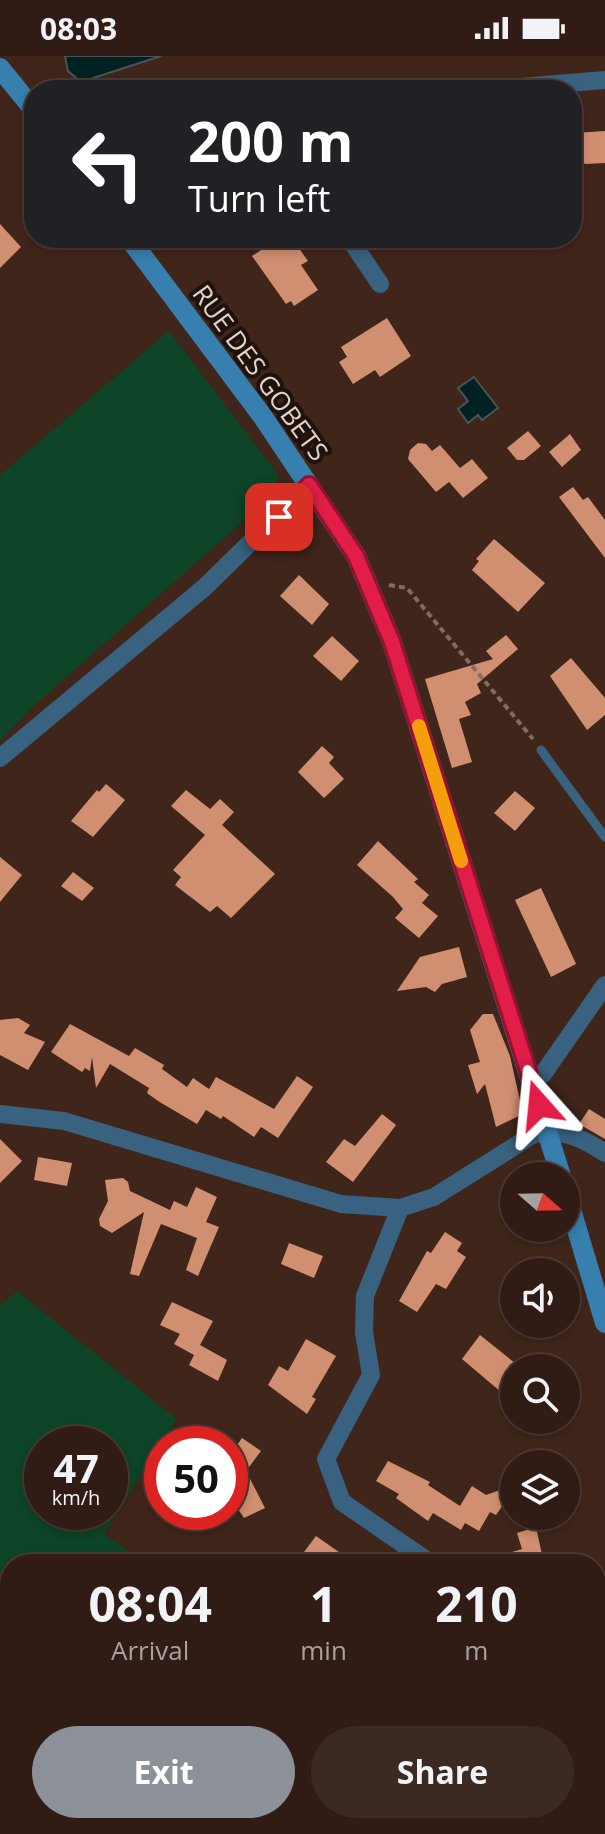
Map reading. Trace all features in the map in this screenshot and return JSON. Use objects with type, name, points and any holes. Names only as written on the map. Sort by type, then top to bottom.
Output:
[{"type":"main road","points":[[0,68],[24,98]]},
{"type":"main road","name":"RUE DES GOBETS","points":[[136,248],[263,417],[356,556],[392,642],[557,1162]]},
{"type":"main road","points":[[580,1240],[605,1323]]},
{"type":"street","points":[[582,82],[605,80]]},
{"type":"street","points":[[356,248],[380,284]]},
{"type":"street","points":[[0,758],[205,587],[309,485]]},
{"type":"street","points":[[531,1080],[543,1074],[605,985]]},
{"type":"street","points":[[0,1114],[64,1121],[341,1204],[400,1208],[434,1197],[534,1134],[547,1131],[584,1139],[605,1153]]},
{"type":"street","points":[[400,1208],[365,1296],[364,1332],[371,1375],[326,1459],[342,1502],[417,1554]]},
{"type":"lane","points":[[541,750],[605,837]]},
{"type":"path","points":[[367,582],[407,588],[541,750]]},
{"type":"green space","points":[[169,331],[279,476],[264,503],[37,703],[0,741],[0,475]]},
{"type":"green space","points":[[17,1291],[177,1419],[173,1426],[144,1426],[144,1471],[128,1496],[128,1426],[24,1426],[24,1530],[107,1530],[104,1534],[133,1554],[0,1554],[0,1306]]},
{"type":"water","points":[[65,56],[161,56],[87,80],[79,80],[68,71]]},
{"type":"water","points":[[474,377],[498,408],[482,420],[478,415],[468,423],[458,409],[468,401],[458,388]]},
{"type":"building","points":[[605,131],[605,163],[585,164],[582,161],[582,133]]},
{"type":"building","points":[[0,224],[21,247],[0,268]]},
{"type":"building","points":[[264,248],[299,248],[308,261],[301,265],[318,290],[294,306],[291,301],[286,304],[252,256]]},
{"type":"building","points":[[387,318],[411,356],[380,377],[375,370],[353,384],[339,362],[347,357],[341,347]]},
{"type":"building","points":[[528,431],[541,446],[524,460],[517,460],[507,448]]},
{"type":"building","points":[[570,434],[581,450],[562,467],[549,452]]},
{"type":"building","points":[[418,443],[426,444],[432,451],[440,445],[460,468],[472,459],[488,478],[463,498],[449,482],[436,492],[408,459],[410,450]]},
{"type":"building","points":[[573,487],[583,500],[588,497],[605,520],[605,558],[559,497]]},
{"type":"building","points":[[494,539],[545,583],[518,612],[472,570],[479,561],[476,559]]},
{"type":"building","points":[[299,575],[329,604],[312,625],[280,596]]},
{"type":"building","points":[[506,635],[518,649],[477,684],[481,693],[465,702],[471,715],[459,719],[472,762],[452,768],[425,679],[493,659],[486,651]]},
{"type":"building","points":[[332,636],[359,661],[341,681],[313,656]]},
{"type":"building","points":[[571,658],[605,698],[605,715],[587,730],[550,676]]},
{"type":"building","points":[[322,746],[334,757],[329,763],[344,779],[324,798],[298,772]]},
{"type":"building","points":[[106,784],[125,800],[93,837],[71,821],[97,790],[99,792]]},
{"type":"building","points":[[186,790],[210,809],[220,799],[234,812],[222,825],[275,874],[231,918],[217,906],[210,912],[175,885],[181,877],[173,870],[205,835],[171,806]]},
{"type":"building","points":[[515,791],[535,808],[515,831],[494,813]]},
{"type":"building","points":[[378,841],[418,879],[414,882],[429,895],[422,903],[438,916],[419,938],[395,918],[403,909],[393,897],[357,865]]},
{"type":"building","points":[[0,857],[22,875],[0,902]]},
{"type":"building","points":[[73,872],[94,888],[82,901],[61,886]]},
{"type":"building","points":[[541,888],[576,964],[551,977],[515,900]]},
{"type":"building","points":[[459,947],[467,977],[442,984],[435,992],[426,987],[397,991],[420,957]]},
{"type":"building","points":[[483,1014],[493,1014],[510,1056],[523,1114],[496,1127],[485,1084],[477,1094],[468,1065],[480,1062],[470,1030]]},
{"type":"building","points":[[18,1018],[30,1025],[24,1033],[45,1042],[28,1070],[0,1055],[0,1020]]},
{"type":"building","points":[[70,1024],[129,1056],[135,1048],[164,1065],[162,1069],[187,1087],[193,1078],[209,1089],[216,1077],[274,1109],[297,1076],[313,1087],[278,1138],[261,1127],[254,1137],[223,1116],[221,1119],[206,1110],[197,1124],[158,1101],[147,1093],[149,1088],[110,1064],[96,1088],[92,1057],[90,1071],[85,1068],[82,1072],[51,1052]]},
{"type":"building","points":[[589,1109],[605,1119],[605,1139],[579,1124]]},
{"type":"building","points":[[382,1114],[396,1125],[353,1182],[326,1162],[344,1139],[355,1146]]},
{"type":"building","points":[[0,1139],[22,1161],[0,1183]]},
{"type":"building","points":[[38,1157],[72,1163],[67,1186],[34,1180]]},
{"type":"building","points":[[123,1178],[128,1182],[130,1191],[170,1210],[174,1201],[187,1207],[196,1187],[217,1197],[206,1222],[219,1227],[198,1276],[186,1270],[197,1238],[161,1224],[139,1276],[130,1274],[144,1212],[112,1233],[100,1226],[99,1219],[108,1201],[105,1180]]},
{"type":"building","points":[[445,1232],[462,1243],[457,1251],[466,1257],[446,1289],[436,1284],[417,1312],[399,1301],[427,1251],[431,1253]]},
{"type":"building","points":[[289,1243],[323,1256],[314,1278],[281,1264]]},
{"type":"building","points":[[172,1302],[213,1321],[200,1345],[227,1360],[218,1381],[189,1365],[194,1355],[174,1344],[180,1334],[160,1325]]},
{"type":"building","points":[[480,1335],[504,1354],[500,1354],[500,1391],[462,1359]]},
{"type":"building","points":[[306,1339],[336,1356],[312,1397],[316,1399],[307,1414],[268,1385],[279,1366],[288,1371]]},
{"type":"building","points":[[248,1442],[261,1451],[248,1468]]},
{"type":"building","points":[[388,1461],[430,1482],[428,1485],[460,1506],[472,1486],[486,1495],[500,1490],[500,1509],[496,1515],[490,1512],[479,1531],[465,1523],[461,1530],[433,1513],[428,1521],[396,1498],[399,1494],[376,1481]]},
{"type":"building","points":[[248,1475],[265,1508],[248,1516]]},
{"type":"building","points":[[537,1530],[542,1554],[506,1554],[522,1549],[517,1533]]},
{"type":"building","points":[[316,1536],[342,1554],[307,1554],[304,1552]]},
{"type":"slow traffic","points":[[419,726],[461,861]]},
{"type":"route","points":[[279,517],[309,485],[356,556],[392,642],[539,1105]]}]
